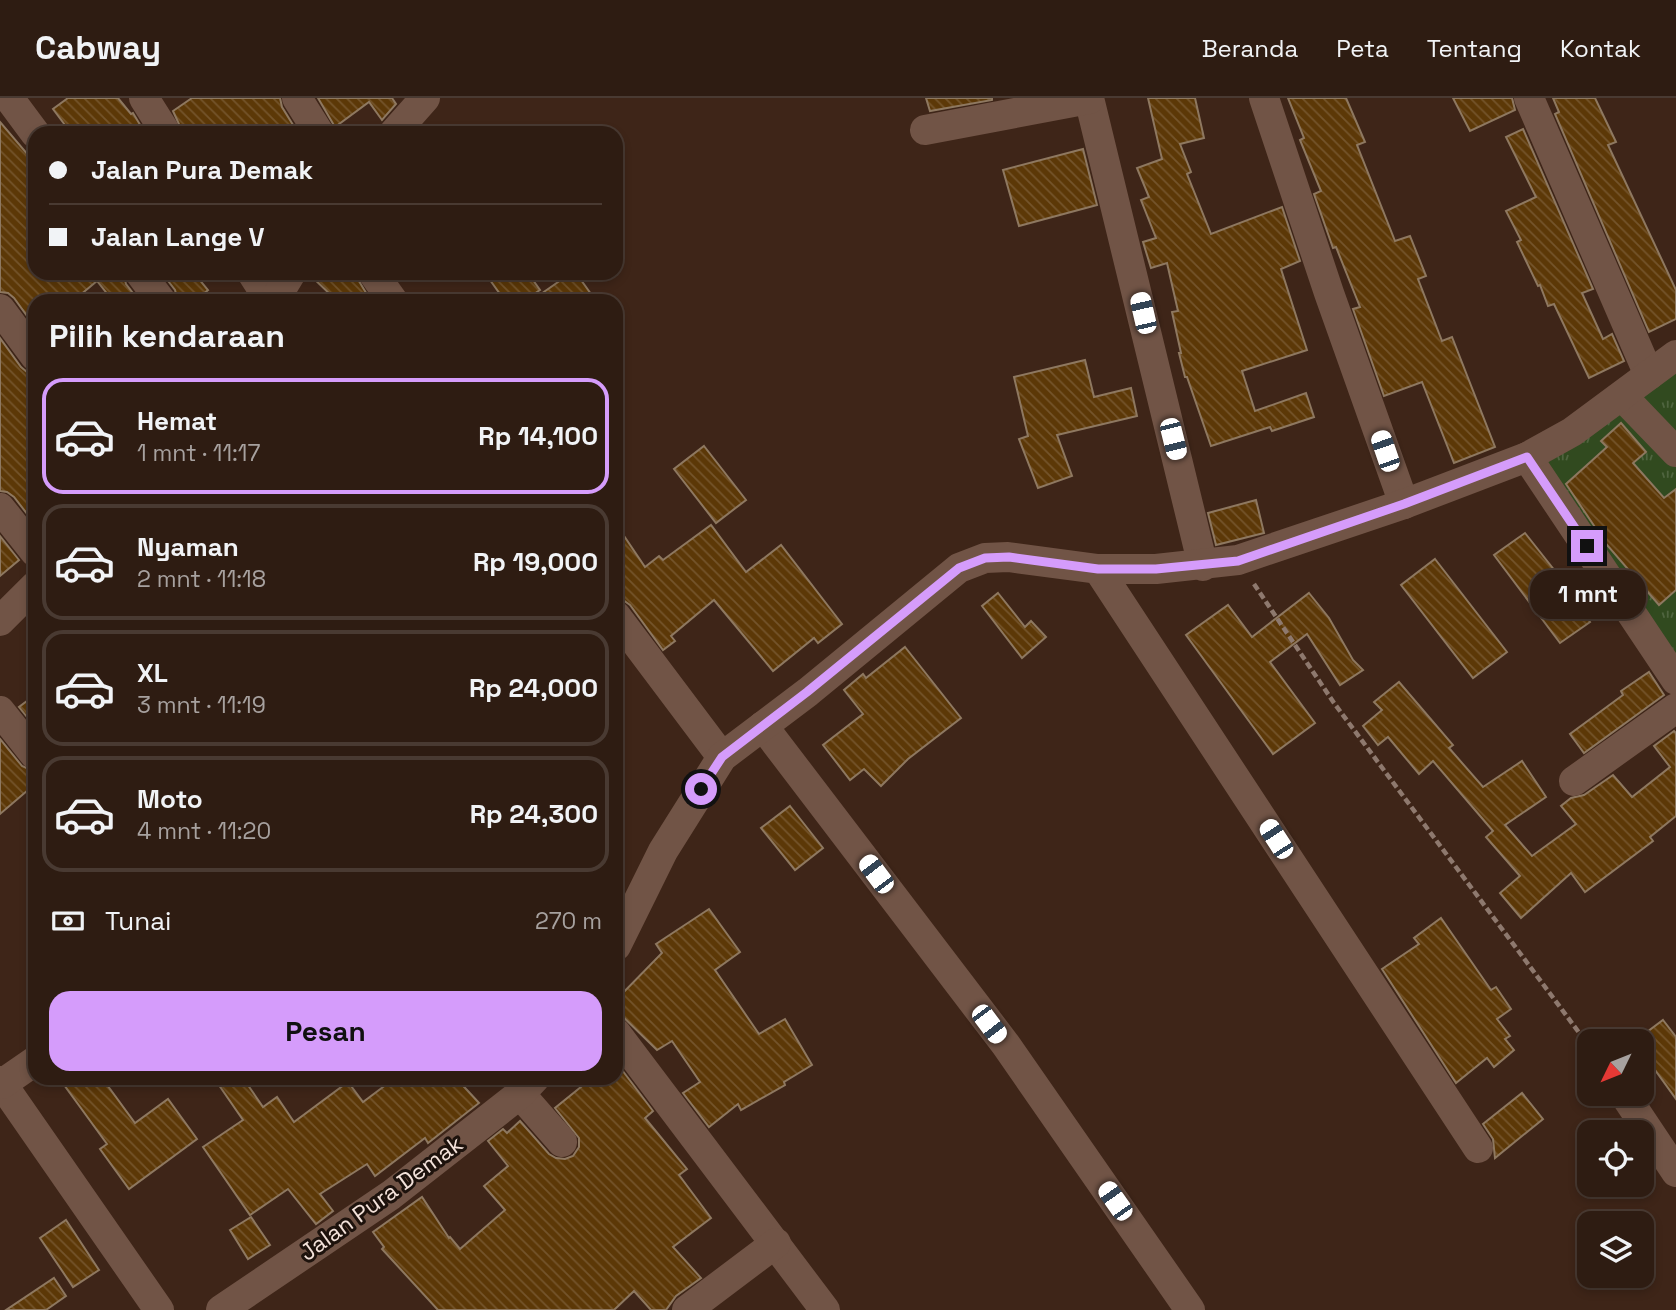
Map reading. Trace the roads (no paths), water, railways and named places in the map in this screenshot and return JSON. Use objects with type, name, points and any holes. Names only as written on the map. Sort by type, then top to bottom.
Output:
[{"type":"street","points":[[9,98],[30,126]]},
{"type":"street","points":[[145,98],[162,126]]},
{"type":"street","points":[[297,98],[315,126]]},
{"type":"street","points":[[400,126],[425,98]]},
{"type":"street","points":[[925,130],[1089,98],[1203,566]]},
{"type":"street","points":[[1264,98],[1329,293],[1404,504]]},
{"type":"street","points":[[1529,98],[1649,375]]},
{"type":"street","points":[[0,309],[28,347]]},
{"type":"street","points":[[623,932],[663,852],[722,757],[959,568],[985,558],[1009,557],[1098,569],[1156,569],[1238,561],[1404,504],[1527,457],[1572,432],[1676,355]]},
{"type":"street","points":[[1622,396],[1676,452]]},
{"type":"street","points":[[1527,457],[1676,680]]},
{"type":"street","points":[[0,508],[28,543]]},
{"type":"street","points":[[1098,569],[1478,1148]]},
{"type":"street","points":[[0,621],[28,593]]},
{"type":"street","points":[[623,625],[722,757]]},
{"type":"street","points":[[1574,781],[1676,708]]},
{"type":"street","points":[[0,711],[28,746]]},
{"type":"street","points":[[763,726],[1006,1045],[1190,1310]]},
{"type":"street","points":[[623,1042],[825,1310]]},
{"type":"street","points":[[28,1065],[1,1083],[159,1310]]},
{"type":"street","points":[[528,1086],[562,1142]]},
{"type":"street","name":"Jalan Pura Demak","points":[[221,1310],[391,1195],[528,1086]]},
{"type":"street","points":[[1632,1106],[1676,1172]]},
{"type":"street","points":[[687,1310],[776,1243]]}]
